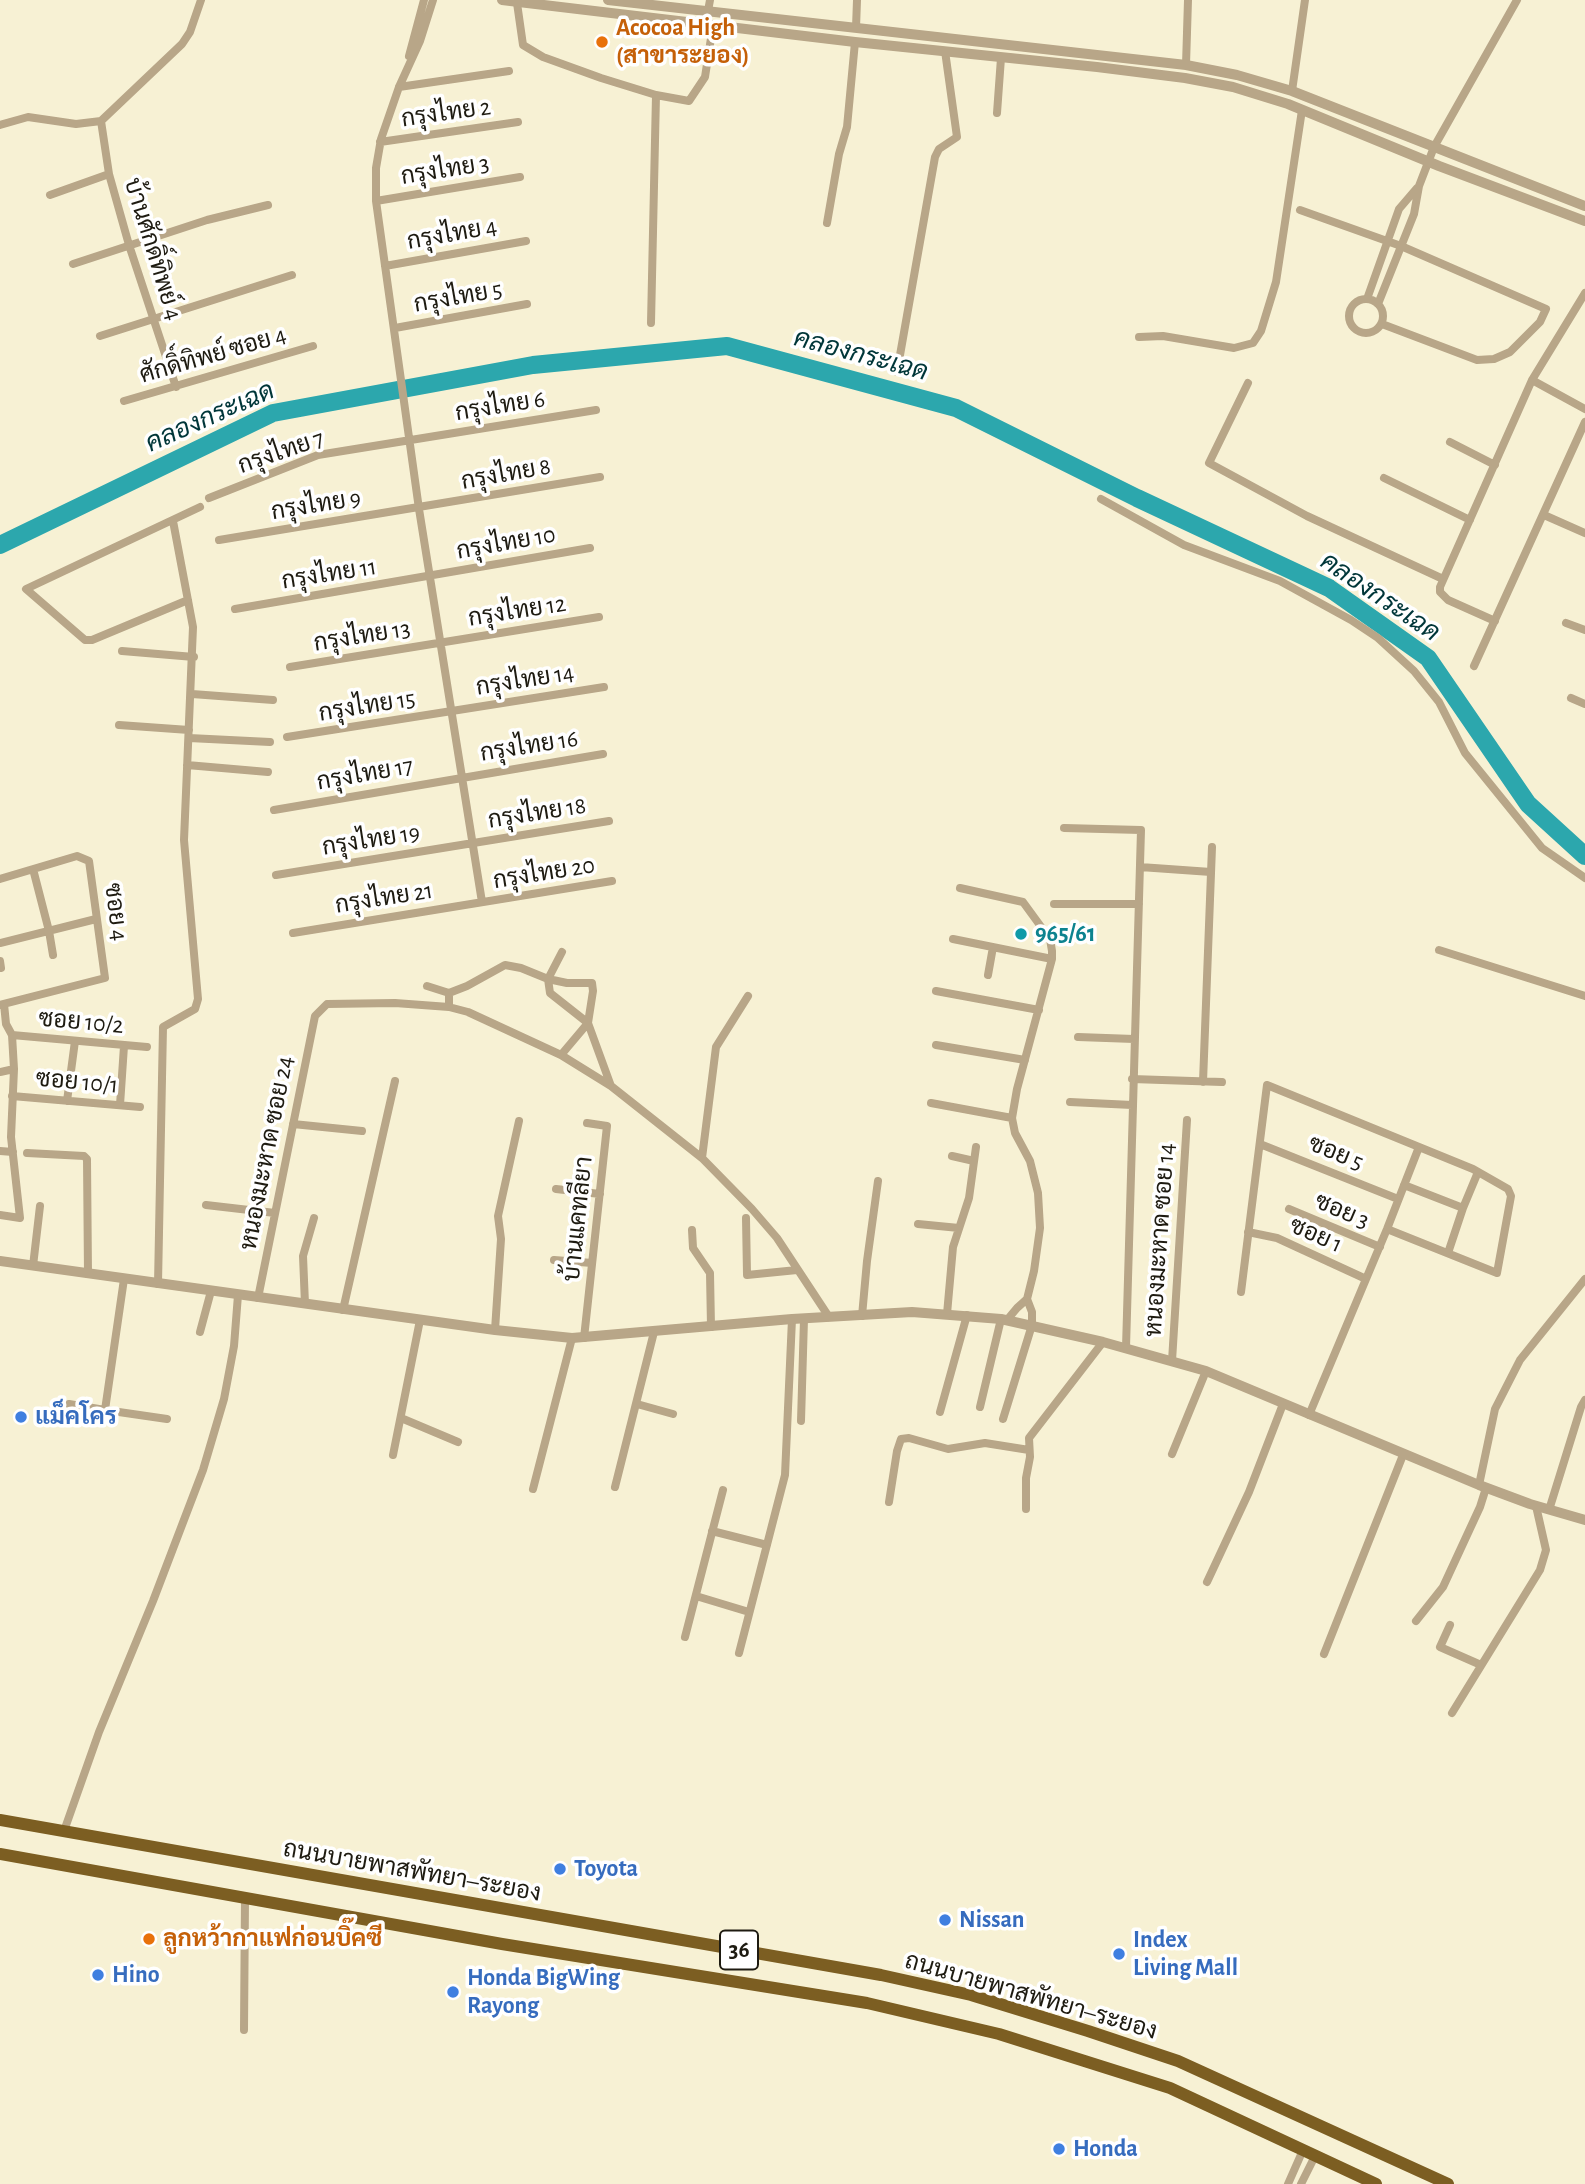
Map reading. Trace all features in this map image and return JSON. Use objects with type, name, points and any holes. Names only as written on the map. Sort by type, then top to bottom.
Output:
[{"type":"highway","name":"ถนนบายพาสพัทยา–ระยอง","points":[[0,1820],[869,1973],[971,1996],[1178,2061],[1448,2184]]},
{"type":"highway","name":"ถนนบายพาสพัทยา–ระยอง","points":[[0,1854],[502,1944],[867,2003],[972,2028],[1170,2088],[1376,2184]]},
{"type":"street","points":[[0,125],[28,117],[76,124],[101,121],[181,44],[190,32],[201,0]]},
{"type":"street","points":[[406,69],[424,0]]},
{"type":"street","points":[[433,0],[380,142],[376,168],[376,201],[419,509],[482,902]]},
{"type":"street","points":[[502,0],[1094,67],[1233,87],[1302,110],[1585,221]]},
{"type":"street","points":[[608,0],[709,5],[740,15],[1095,54],[1185,65],[1237,75],[1292,92],[1585,206]]},
{"type":"street","points":[[856,28],[857,0]]},
{"type":"street","points":[[1185,65],[1188,0]]},
{"type":"street","points":[[1292,92],[1306,0]]},
{"type":"street","points":[[1378,304],[1414,214],[1419,186],[1434,147],[1517,0]]},
{"type":"street","points":[[517,2],[523,46],[555,61],[656,95],[689,101],[705,78],[713,25]]},
{"type":"street","points":[[739,28],[740,15]]},
{"type":"street","points":[[827,223],[839,154],[847,127],[855,42]]},
{"type":"street","points":[[897,372],[935,157],[939,149],[957,137],[945,51]]},
{"type":"street","points":[[1094,67],[1095,54]]},
{"type":"street","points":[[997,113],[1001,58]]},
{"type":"street","points":[[399,87],[509,71]]},
{"type":"street","points":[[651,323],[656,95]]},
{"type":"street","points":[[1139,337],[1163,336],[1234,348],[1253,343],[1261,331],[1276,282],[1302,110]]},
{"type":"street","name":"บ้านศักดิ์ทิพย์ 4","points":[[101,121],[109,174],[129,245],[176,387]]},
{"type":"street","name":"กรุงไทย 2","points":[[380,142],[518,122]]},
{"type":"street","points":[[50,195],[109,174]]},
{"type":"street","name":"กรุงไทย 3","points":[[376,201],[520,177]]},
{"type":"street","points":[[1367,299],[1399,209],[1419,186]]},
{"type":"street","points":[[73,264],[207,220],[268,205]]},
{"type":"street","points":[[1300,210],[1401,246],[1546,309],[1540,322],[1510,352],[1494,359],[1477,360],[1382,324]]},
{"type":"street","name":"กรุงไทย 4","points":[[385,266],[526,241]]},
{"type":"street","points":[[100,336],[292,275]]},
{"type":"street","points":[[1495,621],[1443,597],[1440,592],[1443,579],[1532,380],[1585,292]]},
{"type":"street","points":[[1367,299],[1378,304],[1384,317],[1382,324],[1369,334],[1360,333],[1353,327],[1349,311],[1359,300],[1367,299]]},
{"type":"street","name":"กรุงไทย 5","points":[[395,328],[527,304]]},
{"type":"street","name":"ศักดิ์ทิพย์ ซอย 4","points":[[124,401],[313,346]]},
{"type":"street","points":[[1532,380],[1585,409]]},
{"type":"street","points":[[1248,383],[1209,463],[1307,516],[1443,579]]},
{"type":"street","name":"กรุงไทย 6","points":[[409,440],[596,410]]},
{"type":"street","points":[[1474,666],[1585,422]]},
{"type":"street","name":"กรุงไทย 7","points":[[209,498],[318,455],[409,440]]},
{"type":"street","points":[[1450,442],[1495,465]]},
{"type":"street","name":"กรุงไทย 8","points":[[419,509],[600,477]]},
{"type":"street","points":[[1384,478],[1469,520]]},
{"type":"street","points":[[1101,499],[1184,545],[1280,581],[1378,638],[1414,671],[1439,702],[1465,753],[1542,848],[1585,878]]},
{"type":"street","points":[[188,600],[92,640],[85,640],[26,589],[200,507]]},
{"type":"street","name":"กรุงไทย 9","points":[[219,540],[419,509]]},
{"type":"street","points":[[1544,515],[1585,533]]},
{"type":"street","points":[[158,1284],[163,1027],[195,1009],[198,999],[184,840],[194,627],[173,521]]},
{"type":"street","name":"กรุงไทย 10","points":[[430,576],[590,548]]},
{"type":"street","name":"กรุงไทย 11","points":[[235,609],[430,576]]},
{"type":"street","name":"กรุงไทย 12","points":[[441,643],[599,617]]},
{"type":"street","points":[[1566,623],[1585,630]]},
{"type":"street","name":"กรุงไทย 13","points":[[289,667],[441,643]]},
{"type":"street","points":[[122,651],[194,657]]},
{"type":"street","name":"กรุงไทย 14","points":[[452,712],[604,687]]},
{"type":"street","points":[[192,694],[273,701]]},
{"type":"street","points":[[1571,698],[1585,704]]},
{"type":"street","name":"กรุงไทย 15","points":[[287,737],[452,712]]},
{"type":"street","points":[[119,725],[270,742]]},
{"type":"street","name":"กรุงไทย 16","points":[[462,777],[603,754]]},
{"type":"street","points":[[187,765],[268,772]]},
{"type":"street","name":"กรุงไทย 17","points":[[274,810],[462,777]]},
{"type":"street","name":"กรุงไทย 18","points":[[471,843],[609,821]]},
{"type":"street","points":[[1064,828],[1141,830],[1126,1348]]},
{"type":"street","name":"กรุงไทย 19","points":[[276,875],[471,843]]},
{"type":"street","points":[[1203,1082],[1212,848]]},
{"type":"street","name":"ซอย 4","points":[[0,879],[77,856],[86,858],[91,866],[105,978],[2,1005]]},
{"type":"street","points":[[1140,867],[1211,872]]},
{"type":"street","points":[[33,869],[53,955]]},
{"type":"street","name":"กรุงไทย 20","points":[[482,902],[612,881]]},
{"type":"street","points":[[960,888],[1023,902],[1050,939],[1052,959],[1012,1118],[1015,1133],[1030,1161],[1038,1193],[1040,1228],[1027,1299],[1032,1312],[1032,1325],[1003,1419]]},
{"type":"street","name":"กรุงไทย 21","points":[[293,933],[482,902]]},
{"type":"street","points":[[1054,904],[1139,904]]},
{"type":"street","points":[[0,943],[96,919]]},
{"type":"street","points":[[953,939],[1052,959]]},
{"type":"street","points":[[988,975],[993,947]]},
{"type":"street","points":[[1439,950],[1585,996]]},
{"type":"street","points":[[562,951],[548,978],[550,993],[588,1023],[611,1086]]},
{"type":"street","points":[[427,986],[449,993],[505,965],[567,983],[592,983],[588,1023],[561,1055]]},
{"type":"street","points":[[936,991],[1039,1010]]},
{"type":"street","points":[[449,993],[449,1007],[479,1016],[561,1055],[611,1086],[702,1158],[777,1238],[829,1317]]},
{"type":"street","points":[[702,1158],[716,1047],[748,996]]},
{"type":"street","name":"หนองมะหาด ซอย 24","points":[[258,1298],[315,1016],[327,1004],[395,1003],[449,1007]]},
{"type":"street","points":[[0,1215],[20,1218],[13,1152],[12,1035],[6,1024],[2,1005]]},
{"type":"street","name":"ซอย 10/2","points":[[12,1035],[147,1047]]},
{"type":"street","points":[[1078,1037],[1134,1039]]},
{"type":"street","points":[[67,1101],[75,1041]]},
{"type":"street","points":[[936,1045],[1025,1060]]},
{"type":"street","points":[[120,1105],[124,1046]]},
{"type":"street","points":[[0,1072],[14,1069]]},
{"type":"street","points":[[1132,1079],[1222,1082]]},
{"type":"street","points":[[343,1310],[395,1081]]},
{"type":"street","points":[[1241,1292],[1266,1084],[1478,1172],[1508,1189],[1511,1196],[1497,1273],[1387,1229]]},
{"type":"street","name":"ซอย 10/1","points":[[12,1097],[140,1107]]},
{"type":"street","points":[[1070,1102],[1132,1105]]},
{"type":"street","points":[[931,1103],[1012,1118]]},
{"type":"street","name":"หนองมะหาด ซอย 14","points":[[1172,1361],[1187,1120]]},
{"type":"street","points":[[495,1330],[500,1239],[498,1216],[519,1121]]},
{"type":"street","name":"บ้านแคทลียา","points":[[584,1338],[607,1126],[587,1123]]},
{"type":"street","points":[[293,1124],[362,1131]]},
{"type":"street","name":"ซอย 5","points":[[1260,1144],[1398,1199]]},
{"type":"street","points":[[947,1314],[953,1247],[969,1198],[976,1147]]},
{"type":"street","points":[[1309,1415],[1419,1147]]},
{"type":"street","points":[[0,1151],[13,1152]]},
{"type":"street","points":[[27,1153],[84,1156],[87,1159],[88,1274]]},
{"type":"street","points":[[952,1156],[974,1161]]},
{"type":"street","points":[[1448,1253],[1478,1172]]},
{"type":"street","points":[[862,1315],[878,1181]]},
{"type":"street","points":[[1404,1185],[1464,1208]]},
{"type":"street","points":[[556,1189],[600,1194]]},
{"type":"street","points":[[205,1205],[275,1213]]},
{"type":"street","points":[[33,1266],[40,1206]]},
{"type":"street","name":"ซอย 3","points":[[1289,1209],[1380,1247]]},
{"type":"street","points":[[305,1304],[303,1256],[314,1218]]},
{"type":"street","points":[[746,1219],[747,1275],[797,1270]]},
{"type":"street","points":[[918,1224],[959,1228]]},
{"type":"street","points":[[692,1230],[693,1248],[710,1273],[711,1327]]},
{"type":"street","name":"ซอย 1","points":[[1248,1232],[1277,1238],[1366,1279]]},
{"type":"street","points":[[554,1259],[592,1263]]},
{"type":"street","points":[[0,1262],[343,1310],[572,1338],[912,1312],[1004,1319],[1103,1342],[1206,1371],[1482,1487],[1585,1520]]},
{"type":"street","points":[[105,1410],[124,1279]]},
{"type":"street","points":[[1416,1620],[1443,1587],[1480,1507],[1495,1409],[1520,1360],[1585,1279]]},
{"type":"street","points":[[200,1332],[211,1291]]},
{"type":"street","points":[[64,1831],[99,1732],[153,1601],[202,1470],[224,1399],[234,1346],[239,1295]]},
{"type":"street","points":[[980,1407],[1004,1319],[1027,1299]]},
{"type":"street","points":[[940,1412],[967,1315]]},
{"type":"street","points":[[798,1319],[801,1421]]},
{"type":"street","points":[[739,1653],[786,1466],[798,1319]]},
{"type":"street","points":[[393,1455],[420,1320]]},
{"type":"street","points":[[615,1487],[654,1332]]},
{"type":"street","points":[[533,1489],[572,1338]]},
{"type":"street","points":[[1026,1509],[1026,1479],[1030,1462],[1028,1442],[1103,1342]]},
{"type":"street","points":[[1172,1454],[1206,1371]]},
{"type":"street","points":[[1549,1510],[1585,1400]]},
{"type":"street","points":[[637,1404],[673,1414]]},
{"type":"street","points":[[1207,1582],[1249,1492],[1283,1404]]},
{"type":"street","points":[[69,1405],[167,1419]]},
{"type":"street","points":[[401,1418],[457,1442]]},
{"type":"street","points":[[889,1502],[901,1439],[909,1438],[948,1449],[985,1443],[1029,1450]]},
{"type":"street","points":[[1324,1654],[1403,1455]]},
{"type":"street","points":[[685,1637],[723,1490]]},
{"type":"street","points":[[1452,1713],[1540,1570],[1546,1550],[1536,1506]]},
{"type":"street","points":[[712,1531],[767,1545]]},
{"type":"street","points":[[696,1596],[749,1612]]},
{"type":"street","points":[[1450,1625],[1440,1647],[1481,1665]]},
{"type":"street","points":[[244,2030],[245,1898]]},
{"type":"street","points":[[1288,2184],[1309,2153]]},
{"type":"street","points":[[1301,2184],[1309,2153]]},
{"type":"waterway","name":"คลองกระเฉด","points":[[0,545],[273,413],[533,365],[727,346],[956,408],[1137,498],[1329,588],[1428,658],[1528,804],[1585,856]]},
{"type":"place","name":"Acocoa High (สาขาระยอง)","points":[[602,42]]},
{"type":"place","name":"965/61","points":[[1021,934]]},
{"type":"place","name":"แม็คโคร","points":[[21,1417]]},
{"type":"place","name":"Toyota","points":[[560,1869]]},
{"type":"place","name":"Nissan","points":[[945,1920]]},
{"type":"place","name":"ลูกหว้ากาแฟก่อนบิ๊คซี","points":[[149,1939]]},
{"type":"place","name":"Index Living Mall","points":[[1119,1954]]},
{"type":"place","name":"Hino","points":[[98,1975]]},
{"type":"place","name":"Honda BigWing Rayong","points":[[453,1992]]},
{"type":"place","name":"Honda","points":[[1059,2149]]}]
